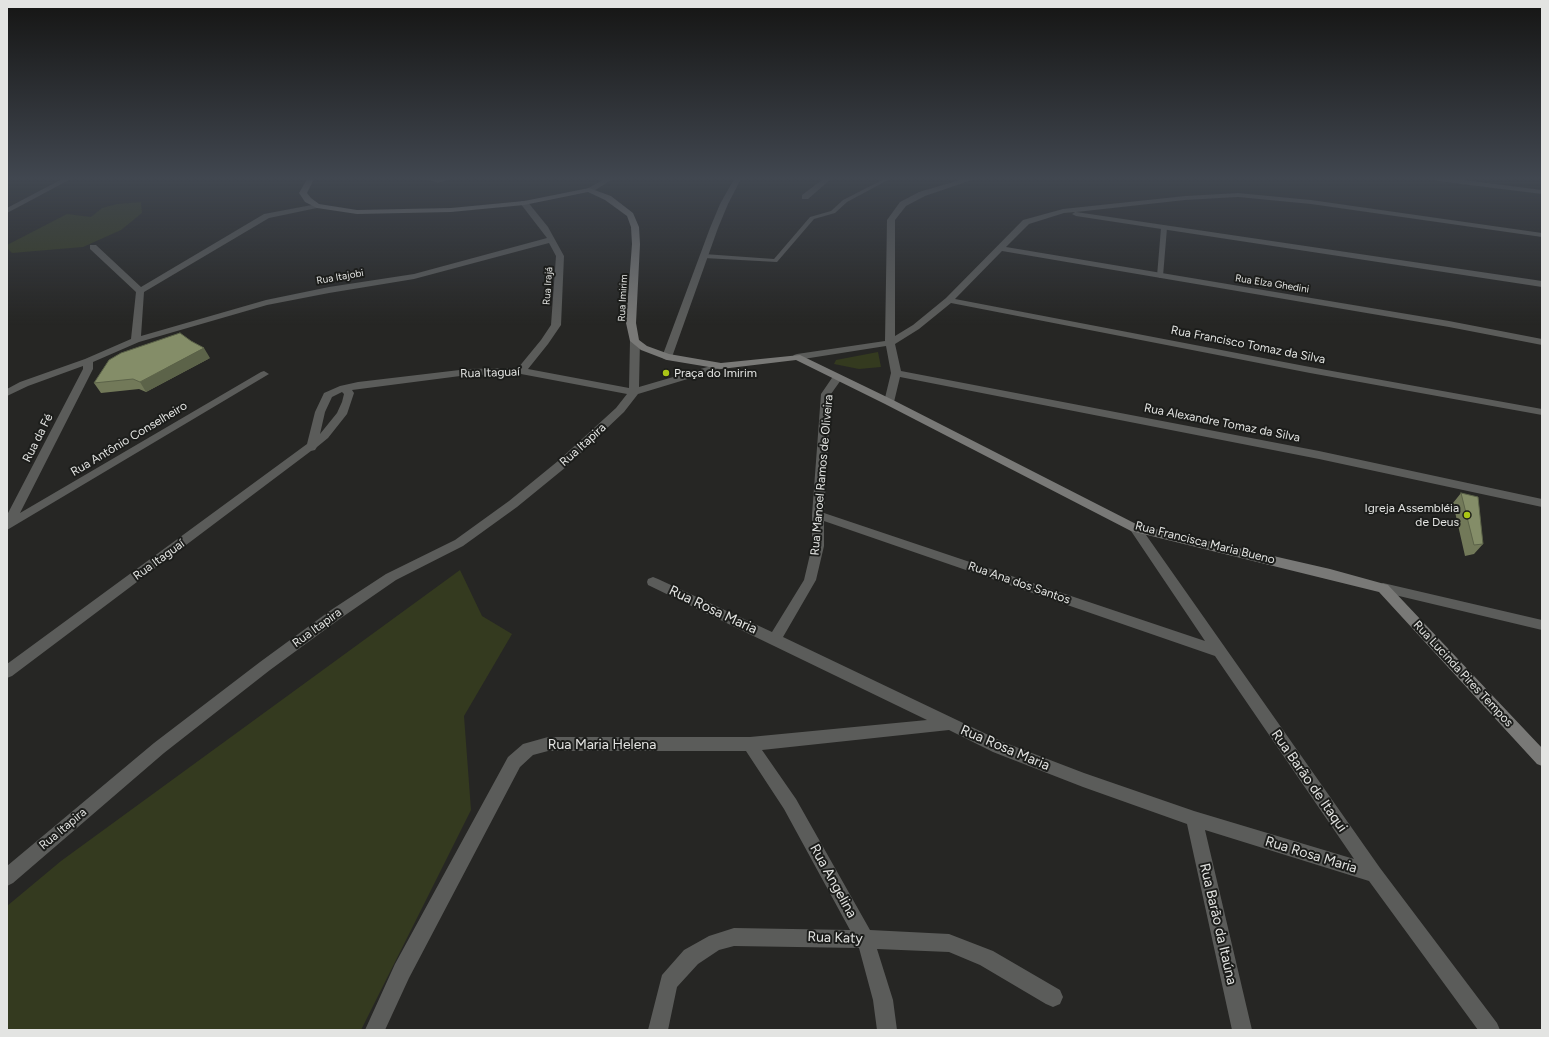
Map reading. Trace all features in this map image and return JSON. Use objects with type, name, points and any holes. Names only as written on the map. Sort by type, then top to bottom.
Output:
[{"type":"street","points":[[140,291],[248,227]]},
{"type":"street","name":"Rua Irajá","points":[[522,371],[545,342],[556,325],[560,256],[543,227]]},
{"type":"street","name":"Rua Imirim","points":[[635,227],[636,244],[631,323],[635,341]]},
{"type":"street","points":[[668,357],[715,227]]},
{"type":"street","points":[[889,402],[896,373],[890,343],[891,227]]},
{"type":"street","points":[[635,341],[634,392],[721,366],[797,357],[890,343],[916,327],[949,300],[1020,227]]},
{"type":"street","points":[[1160,227],[1542,284]]},
{"type":"street","points":[[1489,227],[1542,235]]},
{"type":"street","name":"Rua Itajobi","points":[[7,393],[24,384],[88,361],[136,340],[266,303],[329,290],[414,276],[550,240]]},
{"type":"street","points":[[94,247],[140,291]]},
{"type":"street","name":"Rua Elza Ghedini","points":[[999,248],[1449,324],[1542,342]]},
{"type":"street","points":[[136,340],[140,291]]},
{"type":"street","name":"Rua Francisco Tomaz da Silva","points":[[949,300],[1310,370],[1542,412]]},
{"type":"street","points":[[635,341],[644,348],[668,357],[721,366]]},
{"type":"street","name":"Rua Francisca Maria Bueno","points":[[797,357],[889,402],[1135,528],[1542,625]]},
{"type":"street","name":"Rua da Fé","points":[[8,525],[88,370],[88,361]]},
{"type":"street","name":"Rua Itaguaí","points":[[311,448],[316,422],[324,402],[328,396],[335,391],[344,388],[380,382],[468,372],[522,371],[634,392]]},
{"type":"street","name":"Rua Alexandre Tomaz da Silva","points":[[896,373],[1319,456],[1542,503]]},
{"type":"street","name":"Rua Antônio Conselheiro","points":[[8,525],[264,374]]},
{"type":"street","name":"Rua Manoel Ramos de Oliveira","points":[[775,639],[810,580],[818,546],[818,515],[826,394],[838,377]]},
{"type":"street","name":"Rua Itaguaí","points":[[7,672],[311,448],[324,436],[342,414],[349,393],[344,388]]},
{"type":"street","name":"Rua Itapira","points":[[7,876],[159,748],[265,666],[336,614],[391,577],[459,543],[514,504],[598,432],[620,410],[634,392]]},
{"type":"street","name":"Rua Ana dos Santos","points":[[818,515],[1220,652]]},
{"type":"street","name":"Rua Barão de Itaqui","points":[[1135,528],[1374,874],[1490,1030]]},
{"type":"street","name":"Rua Rosa Maria","points":[[653,582],[775,639],[998,747],[1083,780],[1194,819],[1374,874]]},
{"type":"street","name":"Rua Lucinda Pires Tempos","points":[[1383,588],[1542,759]]},
{"type":"street","name":"Rua Maria Helena","points":[[375,1030],[402,971],[514,762],[528,749],[548,744],[750,744],[948,724]]},
{"type":"street","name":"Rua Angelina","points":[[750,744],[790,804],[865,939],[882,1000],[887,1030]]},
{"type":"street","name":"Rua Barão da Itaúna","points":[[1194,819],[1242,1030]]},
{"type":"street","name":"Rua Katy","points":[[658,1030],[669,982],[691,957],[715,942],[734,937],[865,939],[948,943],[986,958],[1053,997]]},
{"type":"lane","points":[[704,256],[775,261],[804,227]]},
{"type":"lane","points":[[1160,276],[1164,228]]},
{"type":"green space","points":[[41,227],[124,227],[83,247],[12,253],[7,248],[7,245]]},
{"type":"green space","points":[[878,352],[881,367],[859,369],[834,364],[836,360]]},
{"type":"green space","points":[[460,570],[482,616],[512,634],[464,716],[471,810],[361,1030],[7,1030],[7,906],[61,861]]},
{"type":"building","points":[[180,333],[204,348],[140,382],[133,379],[94,383],[109,360],[121,353]]},
{"type":"building","points":[[1461,493],[1478,497],[1483,544],[1474,545]]},
{"type":"place","name":"Praça do Imirim","points":[[666,373]]},
{"type":"place","name":"Igreja Assembléia de Deus","points":[[1467,515]]}]
